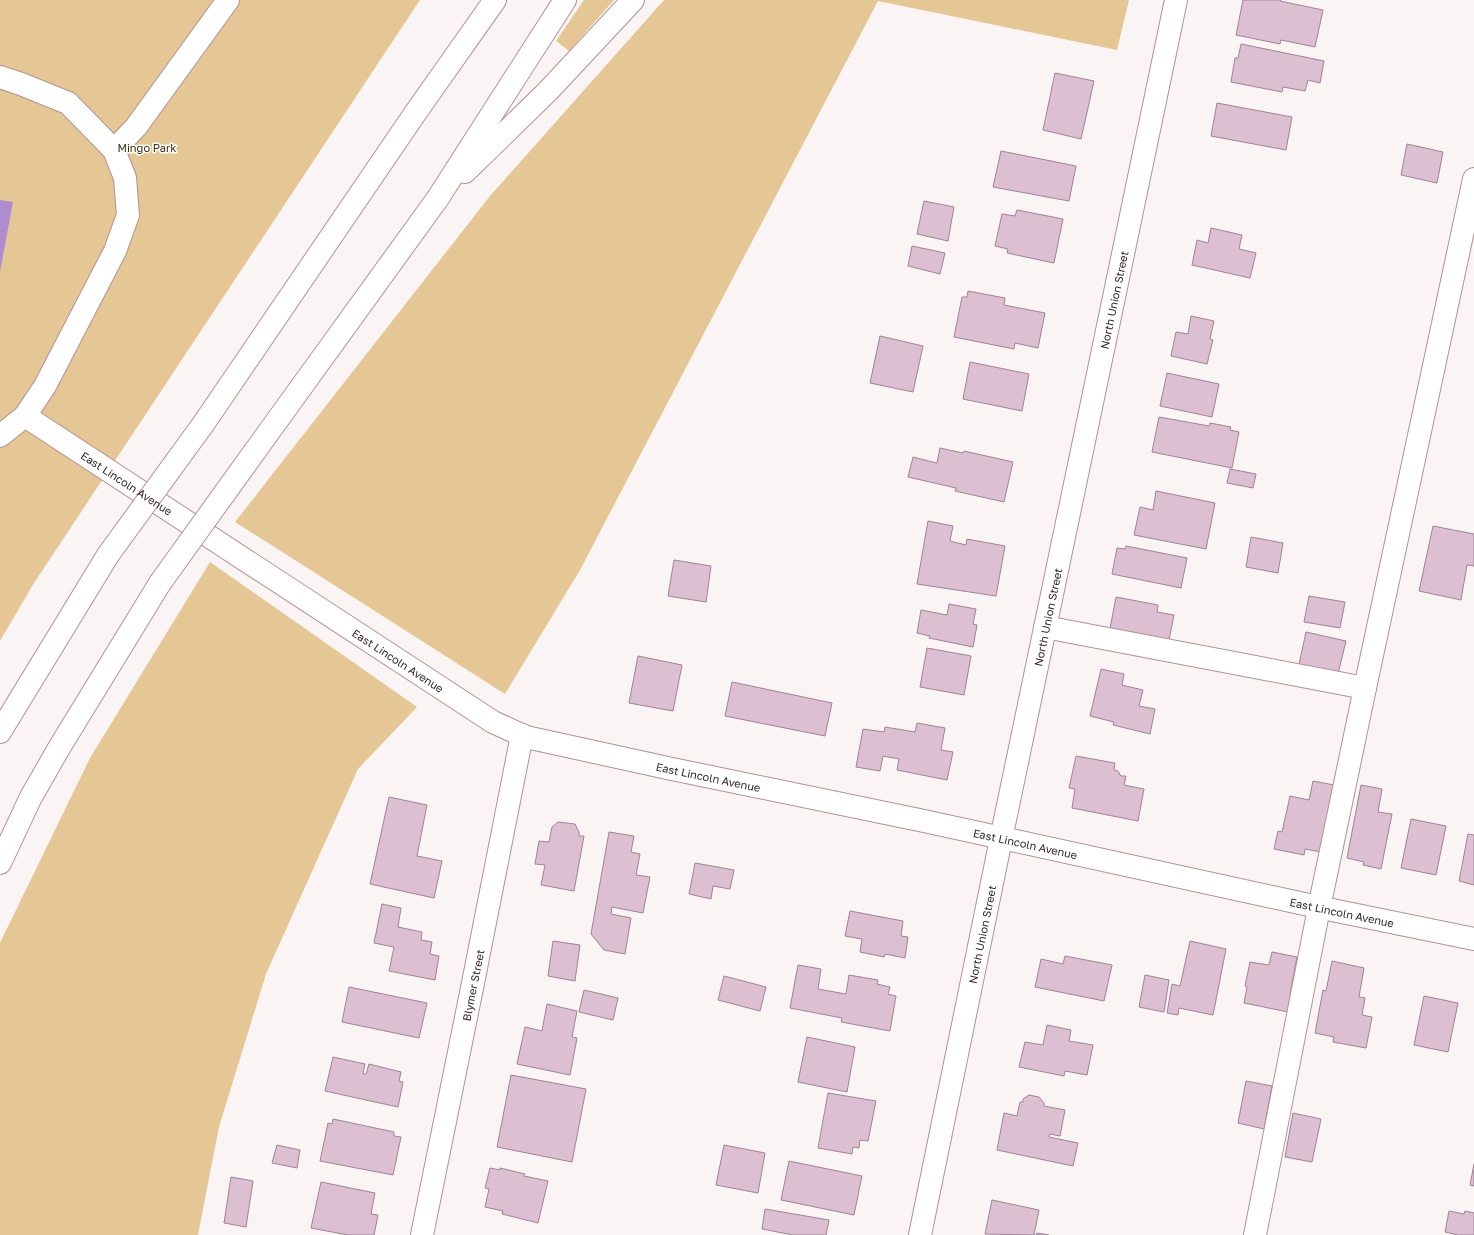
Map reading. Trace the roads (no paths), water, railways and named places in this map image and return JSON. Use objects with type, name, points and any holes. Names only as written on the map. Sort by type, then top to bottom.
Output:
[{"type":"main road","points":[[114,150],[136,127],[228,0]]},
{"type":"main road","points":[[0,863],[31,797],[59,748],[160,584],[438,198],[565,0]]},
{"type":"main road","points":[[438,198],[548,92],[633,0]]},
{"type":"main road","name":"North Union Street","points":[[920,1235],[1176,0]]},
{"type":"main road","points":[[0,732],[108,555],[204,423],[490,6]]},
{"type":"main road","points":[[0,77],[68,103],[114,150],[125,178],[128,215],[116,251],[45,386],[25,416],[0,436]]},
{"type":"main road","points":[[1255,1235],[1319,908],[1474,179]]},
{"type":"main road","name":"East Lincoln Avenue","points":[[25,416],[493,722],[526,737],[924,821],[1319,908],[1474,939]]},
{"type":"main road","points":[[1045,627],[1365,688]]},
{"type":"main road","name":"Blymer Street","points":[[422,1235],[522,735]]},
{"type":"park label","name":"Mingo Park","points":[[147,147]]}]
